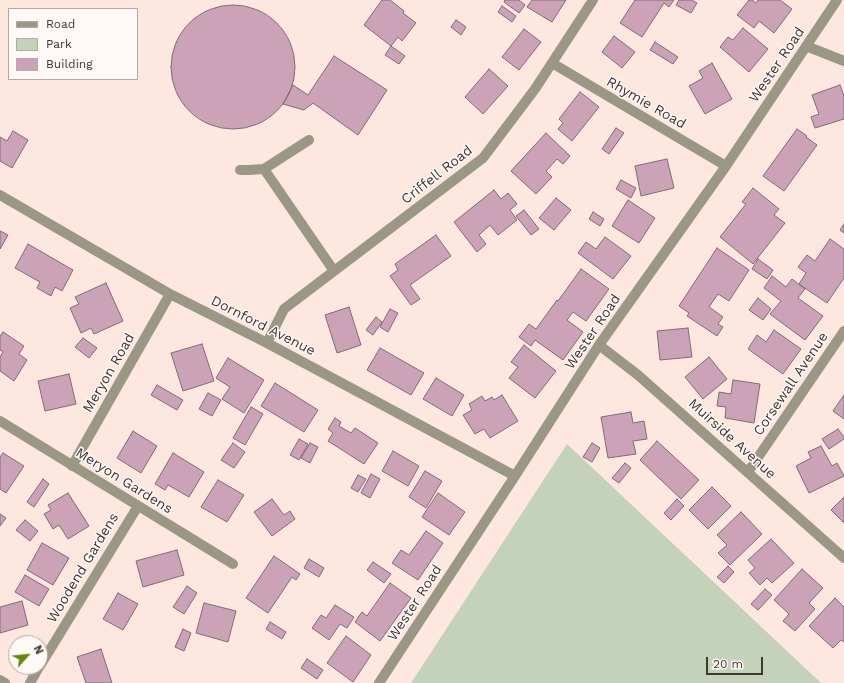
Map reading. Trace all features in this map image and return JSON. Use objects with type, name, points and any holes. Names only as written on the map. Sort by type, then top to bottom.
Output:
[{"type":"street","name":"Criffell Road","points":[[267,343],[284,309],[483,158],[535,89],[594,0]]},
{"type":"street","name":"Wester Road","points":[[379,683],[599,345],[726,166],[837,0]]},
{"type":"street","points":[[806,46],[844,61]]},
{"type":"street","name":"Rhymie Road","points":[[552,64],[726,166]]},
{"type":"street","points":[[240,170],[264,169],[309,140]]},
{"type":"street","points":[[264,169],[334,271]]},
{"type":"street","name":"Dornford Avenue","points":[[0,195],[170,294],[267,343],[515,476]]},
{"type":"street","name":"Meryon Road","points":[[72,466],[170,294]]},
{"type":"street","name":"Corsewall Avenue","points":[[748,472],[844,331]]},
{"type":"street","name":"Muirside Avenue","points":[[599,345],[638,375],[844,558]]},
{"type":"street","name":"Meryon Gardens","points":[[0,421],[233,564]]},
{"type":"street","name":"Woodend Gardens","points":[[48,653],[138,506]]},
{"type":"street","points":[[0,680],[5,683]]},
{"type":"green space","points":[[567,444],[821,683],[411,683]]},
{"type":"building","points":[[382,0],[390,0],[416,23],[402,41],[398,37],[391,46],[364,25]]},
{"type":"building","points":[[505,0],[519,0],[525,5],[519,13],[504,2]]},
{"type":"building","points":[[532,0],[566,0],[552,22],[527,7]]},
{"type":"building","points":[[635,0],[674,0],[669,7],[664,3],[642,37],[620,23]]},
{"type":"building","points":[[679,0],[692,0],[697,3],[691,13],[676,5]]},
{"type":"building","points":[[749,0],[756,3],[758,0],[780,0],[792,9],[774,33],[759,21],[754,28],[737,15]]},
{"type":"building","points":[[233,5],[257,10],[277,23],[290,43],[295,67],[290,91],[277,111],[257,124],[233,129],[209,124],[189,111],[176,91],[171,67],[176,43],[189,23],[209,10]]},
{"type":"building","points":[[502,6],[516,16],[512,22],[498,12]]},
{"type":"building","points":[[456,20],[466,27],[461,35],[451,27]]},
{"type":"building","points":[[743,28],[768,49],[749,72],[720,47],[728,37],[733,40]]},
{"type":"building","points":[[524,29],[541,42],[519,70],[502,57]]},
{"type":"building","points":[[614,36],[635,52],[622,68],[602,52]]},
{"type":"building","points":[[655,42],[678,57],[673,64],[650,50]]},
{"type":"building","points":[[391,46],[405,56],[399,64],[385,55]]},
{"type":"building","points":[[334,56],[387,90],[358,135],[313,103],[304,110],[283,104],[293,85],[308,95]]},
{"type":"building","points":[[712,63],[732,99],[705,114],[689,86],[703,78],[699,71]]},
{"type":"building","points":[[489,69],[508,86],[483,114],[465,97]]},
{"type":"building","points":[[840,85],[844,96],[844,119],[815,128],[811,117],[819,114],[812,95]]},
{"type":"building","points":[[580,92],[599,107],[572,141],[558,129],[563,123],[559,119]]},
{"type":"building","points":[[616,128],[624,133],[609,154],[602,149]]},
{"type":"building","points":[[797,129],[817,145],[784,191],[763,176]]},
{"type":"building","points":[[13,131],[28,140],[12,168],[0,161],[0,137],[7,141]]},
{"type":"building","points":[[546,133],[570,156],[563,164],[557,159],[546,171],[552,177],[536,194],[511,171]]},
{"type":"building","points":[[667,159],[674,188],[641,196],[635,166]]},
{"type":"building","points":[[621,180],[636,188],[631,198],[616,189]]},
{"type":"building","points":[[753,188],[779,209],[774,215],[785,223],[753,264],[720,237],[746,204],[742,202]]},
{"type":"building","points":[[494,190],[501,199],[508,193],[517,204],[510,210],[517,220],[498,235],[490,225],[479,235],[486,244],[477,252],[454,222]]},
{"type":"building","points":[[556,198],[571,210],[554,230],[539,218]]},
{"type":"building","points":[[628,200],[655,218],[639,243],[612,226]]},
{"type":"building","points":[[524,210],[539,229],[531,235],[516,216]]},
{"type":"building","points":[[593,212],[604,219],[600,226],[589,219]]},
{"type":"building","points":[[844,224],[844,233],[840,230]]},
{"type":"building","points":[[0,231],[8,235],[0,249]]},
{"type":"building","points":[[436,235],[451,256],[410,285],[420,299],[411,305],[390,276],[398,270],[395,264]]},
{"type":"building","points":[[605,237],[631,256],[613,279],[578,253],[586,242],[596,249]]},
{"type":"building","points":[[830,239],[844,249],[844,278],[827,303],[799,284],[806,273],[798,267],[807,255],[815,261]]},
{"type":"building","points":[[28,244],[73,270],[62,291],[55,287],[51,296],[37,288],[40,282],[15,268]]},
{"type":"building","points":[[717,248],[749,270],[729,301],[718,294],[709,307],[723,317],[718,324],[723,327],[717,336],[687,316],[689,313],[679,306]]},
{"type":"building","points":[[758,259],[773,270],[767,279],[752,269]]},
{"type":"building","points":[[581,269],[609,289],[586,321],[573,312],[567,320],[583,332],[563,360],[535,340],[531,346],[519,337],[529,324],[536,329]]},
{"type":"building","points":[[772,276],[786,287],[792,279],[805,289],[798,298],[823,316],[805,340],[770,314],[781,301],[764,288]]},
{"type":"building","points":[[106,283],[123,321],[94,334],[91,328],[81,333],[70,308],[79,304],[75,297]]},
{"type":"building","points":[[758,298],[771,309],[763,320],[749,310]]},
{"type":"building","points":[[349,307],[361,345],[337,353],[325,315]]},
{"type":"building","points":[[390,309],[398,313],[388,332],[380,327]]},
{"type":"building","points":[[376,317],[382,322],[373,335],[366,330]]},
{"type":"building","points":[[688,328],[692,357],[660,360],[657,331]]},
{"type":"building","points":[[774,330],[801,349],[783,374],[748,349],[757,335],[766,342]]},
{"type":"building","points":[[3,332],[24,346],[19,354],[27,360],[14,381],[0,371],[0,357],[3,352],[0,350],[0,336]]},
{"type":"building","points":[[83,338],[97,348],[89,358],[75,347]]},
{"type":"building","points":[[202,344],[214,381],[183,391],[171,353]]},
{"type":"building","points":[[524,345],[556,371],[535,398],[509,378],[518,367],[511,362]]},
{"type":"building","points":[[380,348],[424,373],[411,395],[367,370]]},
{"type":"building","points":[[709,357],[727,379],[703,399],[685,377]]},
{"type":"building","points":[[228,358],[264,380],[244,413],[222,399],[230,387],[216,378]]},
{"type":"building","points":[[69,374],[76,404],[45,411],[38,381]]},
{"type":"building","points":[[436,378],[464,395],[452,416],[423,399]]},
{"type":"building","points":[[733,380],[760,384],[754,423],[725,418],[726,407],[717,406],[719,392],[731,394]]},
{"type":"building","points":[[275,383],[318,410],[304,432],[261,406]]},
{"type":"building","points":[[157,385],[183,400],[177,410],[151,395]]},
{"type":"building","points":[[208,393],[221,400],[212,416],[199,409]]},
{"type":"building","points":[[502,395],[518,421],[490,438],[484,429],[475,434],[463,415],[472,410],[469,404],[482,396],[485,401],[492,397],[494,400]]},
{"type":"building","points":[[844,395],[844,419],[833,411]]},
{"type":"building","points":[[251,407],[263,414],[245,445],[233,438]]},
{"type":"building","points":[[631,412],[633,423],[644,421],[647,439],[633,441],[636,454],[608,458],[601,417]]},
{"type":"building","points":[[335,418],[341,422],[339,426],[351,433],[355,428],[378,443],[364,464],[328,441],[333,433],[328,429]]},
{"type":"building","points":[[838,429],[844,439],[829,449],[822,439]]},
{"type":"building","points":[[133,431],[157,446],[141,473],[117,458]]},
{"type":"building","points":[[299,439],[308,444],[299,460],[290,455]]},
{"type":"building","points":[[657,441],[699,480],[681,499],[640,460]]},
{"type":"building","points":[[233,443],[245,452],[234,468],[221,460]]},
{"type":"building","points":[[310,443],[318,447],[310,463],[301,458]]},
{"type":"building","points":[[592,443],[600,448],[592,462],[583,457]]},
{"type":"building","points":[[821,446],[832,466],[837,463],[844,476],[809,493],[796,466],[811,458],[808,452]]},
{"type":"building","points":[[393,451],[419,466],[408,486],[382,471]]},
{"type":"building","points":[[3,453],[24,466],[6,493],[0,489],[0,457]]},
{"type":"building","points":[[173,453],[204,472],[189,497],[168,485],[165,490],[155,484]]},
{"type":"building","points":[[625,463],[631,468],[619,483],[612,478]]},
{"type":"building","points":[[425,471],[442,481],[426,508],[409,497]]},
{"type":"building","points":[[371,474],[380,479],[370,498],[361,493]]},
{"type":"building","points":[[358,475],[366,479],[358,492],[351,488]]},
{"type":"building","points":[[43,479],[49,484],[34,507],[27,502]]},
{"type":"building","points":[[218,480],[244,495],[227,522],[201,507]]},
{"type":"building","points":[[712,487],[731,506],[708,529],[689,510]]},
{"type":"building","points":[[68,493],[89,526],[68,539],[59,525],[53,529],[44,514],[51,510],[48,505]]},
{"type":"building","points":[[438,493],[465,512],[449,535],[422,517]]},
{"type":"building","points":[[844,497],[844,523],[831,510]]},
{"type":"building","points":[[272,499],[284,515],[290,511],[295,519],[272,536],[254,512]]},
{"type":"building","points":[[677,499],[684,506],[671,520],[664,513]]},
{"type":"building","points":[[741,512],[762,534],[730,565],[718,553],[727,545],[717,535]]},
{"type":"building","points":[[0,514],[6,518],[0,526]]},
{"type":"building","points":[[25,520],[38,531],[30,541],[16,530]]},
{"type":"building","points":[[426,531],[443,543],[418,580],[392,563],[401,550],[409,555]]},
{"type":"building","points":[[771,539],[794,563],[772,583],[767,578],[760,585],[749,573],[755,568],[748,560]]},
{"type":"building","points":[[42,543],[69,558],[53,585],[27,570]]},
{"type":"building","points":[[177,550],[184,575],[143,587],[136,561]]},
{"type":"building","points":[[274,556],[300,574],[296,580],[292,577],[268,613],[246,598]]},
{"type":"building","points":[[309,559],[324,568],[319,577],[304,568]]},
{"type":"building","points":[[373,562],[391,574],[384,583],[367,570]]},
{"type":"building","points":[[728,566],[734,572],[724,583],[717,577]]},
{"type":"building","points":[[802,569],[823,588],[809,603],[815,609],[795,631],[783,621],[789,614],[774,600]]},
{"type":"building","points":[[25,575],[49,589],[39,606],[15,592]]},
{"type":"building","points":[[390,583],[411,598],[380,641],[355,622],[362,612],[367,616]]},
{"type":"building","points":[[187,586],[197,593],[184,614],[173,607]]},
{"type":"building","points":[[765,589],[772,595],[758,610],[751,604]]},
{"type":"building","points":[[118,593],[138,604],[123,630],[103,619]]},
{"type":"building","points":[[835,598],[844,607],[844,642],[841,640],[833,648],[809,626]]},
{"type":"building","points":[[22,601],[28,625],[0,633],[0,607]]},
{"type":"building","points":[[204,603],[236,611],[228,642],[196,633]]},
{"type":"building","points":[[335,605],[354,617],[347,628],[340,624],[329,640],[312,628],[321,615],[326,618]]},
{"type":"building","points":[[270,622],[286,632],[282,639],[266,629]]},
{"type":"building","points":[[183,629],[191,633],[184,651],[175,647]]},
{"type":"building","points":[[346,636],[371,655],[353,682],[327,663]]},
{"type":"building","points":[[101,649],[112,683],[86,683],[77,657]]},
{"type":"building","points":[[307,659],[323,670],[317,679],[301,668]]}]
